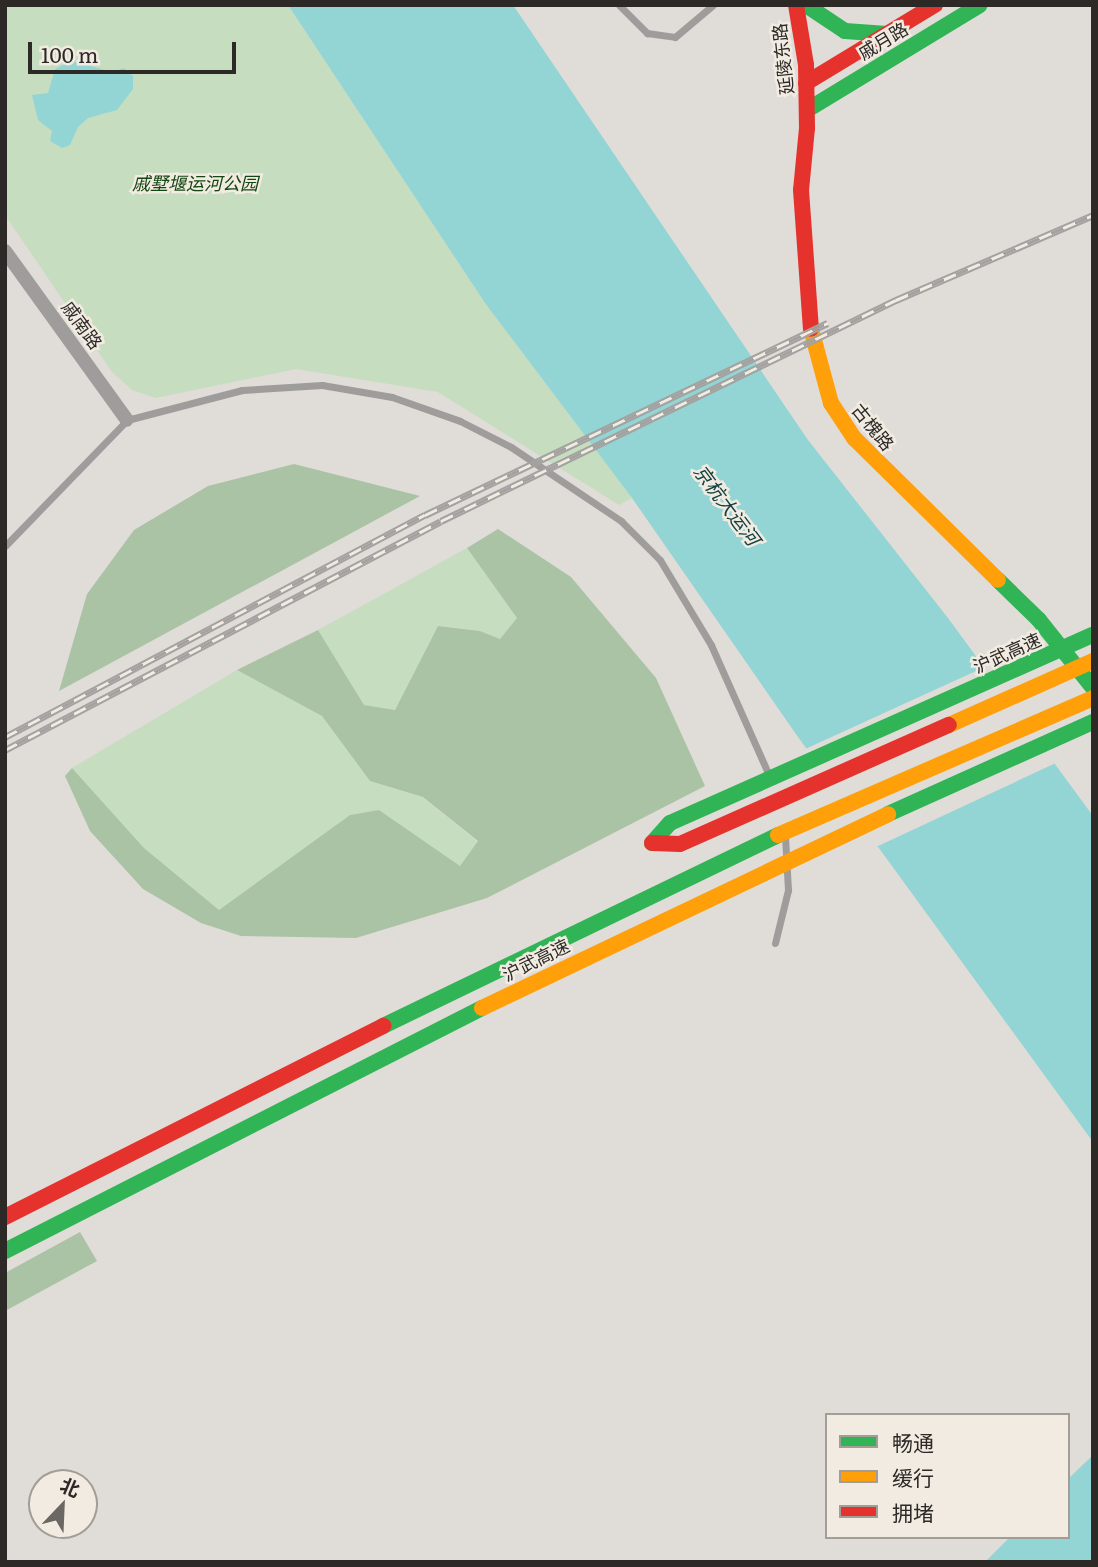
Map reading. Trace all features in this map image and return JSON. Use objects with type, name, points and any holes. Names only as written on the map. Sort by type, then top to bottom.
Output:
[{"type":"main road","name":"延陵东路","points":[[796,5],[807,110]]},
{"type":"main road","points":[[806,5],[827,23],[845,31],[887,34]]},
{"type":"main road","name":"戚月路","points":[[806,83],[935,5]]},
{"type":"main road","name":"戚月路","points":[[807,110],[980,5]]},
{"type":"main road","name":"古槐路","points":[[807,110],[801,190],[808,320],[831,403],[854,438],[1039,620],[1093,688]]},
{"type":"main road","name":"沪武高速","points":[[1093,635],[670,823],[652,843],[680,844],[1093,661]]},
{"type":"main road","name":"沪武高速","points":[[5,1217],[415,1010],[777,835],[1093,698]]},
{"type":"main road","name":"沪武高速","points":[[5,1251],[437,1029],[829,841],[1093,722]]},
{"type":"street","name":"戚南路","points":[[5,251],[127,420]]},
{"type":"lane","points":[[619,5],[648,33],[675,37],[713,5]]},
{"type":"lane","points":[[5,546],[127,420],[242,390],[322,386],[391,397],[460,421],[512,447],[621,521],[667,570],[712,645],[758,743],[783,816],[788,890],[775,943]]},
{"type":"green space","name":"戚墅堰运河公园","points":[[5,5],[288,5],[485,303],[632,498],[619,505],[438,392],[296,369],[156,398],[132,390],[112,372],[5,215]]},
{"type":"green space","points":[[294,464],[420,496],[59,691],[87,594],[134,530],[208,486]]},
{"type":"green space","points":[[498,529],[571,577],[656,678],[705,786],[487,898],[356,938],[241,936],[201,923],[143,889],[90,831],[65,776],[72,768],[144,848],[219,910],[350,815],[379,810],[460,866],[478,841],[423,797],[370,781],[322,716],[237,670],[318,630],[364,705],[395,710],[438,626],[480,631],[500,639],[517,618],[467,548]]},
{"type":"green space","points":[[467,548],[517,618],[500,639],[480,631],[438,626],[395,710],[364,705],[318,630]]},
{"type":"green space","points":[[237,670],[322,716],[370,781],[423,797],[478,842],[460,867],[379,810],[350,815],[219,910],[144,848],[72,768]]},
{"type":"green space","points":[[80,1232],[97,1261],[5,1311],[5,1273]]},
{"type":"water","name":"京杭大运河","points":[[288,5],[513,5],[808,440],[948,618],[1093,816],[1093,1142],[798,737],[632,498],[485,303]]},
{"type":"water","points":[[72,61],[112,72],[124,68],[133,76],[133,89],[117,110],[88,118],[78,127],[70,145],[62,148],[50,141],[52,131],[38,120],[32,95],[48,93],[55,69]]},
{"type":"water","points":[[1093,1455],[1093,1562],[985,1562],[1008,1539],[1070,1539],[1070,1477]]},
{"type":"pier","points":[[987,666],[1058,762],[876,847],[803,750]]},
{"type":"railway","points":[[5,750],[441,521],[896,300],[1093,215]]},
{"type":"railway","points":[[5,737],[425,515],[828,323]]},
{"type":"traffic: fast","points":[[806,5],[845,31],[887,34]]},
{"type":"traffic: fast","points":[[807,110],[980,5]]},
{"type":"traffic: fast","points":[[998,580],[1039,620],[1093,688]]},
{"type":"traffic: fast","points":[[652,843],[670,823],[1093,635]]},
{"type":"traffic: fast","points":[[888,814],[1093,722]]},
{"type":"traffic: fast","points":[[383,1026],[778,835]]},
{"type":"traffic: fast","points":[[5,1251],[482,1008]]},
{"type":"traffic: slow","points":[[811,329],[831,403],[854,438],[998,580]]},
{"type":"traffic: slow","points":[[949,725],[1093,661]]},
{"type":"traffic: slow","points":[[778,835],[1093,698]]},
{"type":"traffic: slow","points":[[482,1008],[888,814]]},
{"type":"traffic: jam","points":[[796,5],[806,65],[807,128],[801,190],[811,329]]},
{"type":"traffic: jam","points":[[806,83],[935,5]]},
{"type":"traffic: jam","points":[[652,843],[680,844],[949,725]]},
{"type":"traffic: jam","points":[[5,1217],[383,1026]]}]
